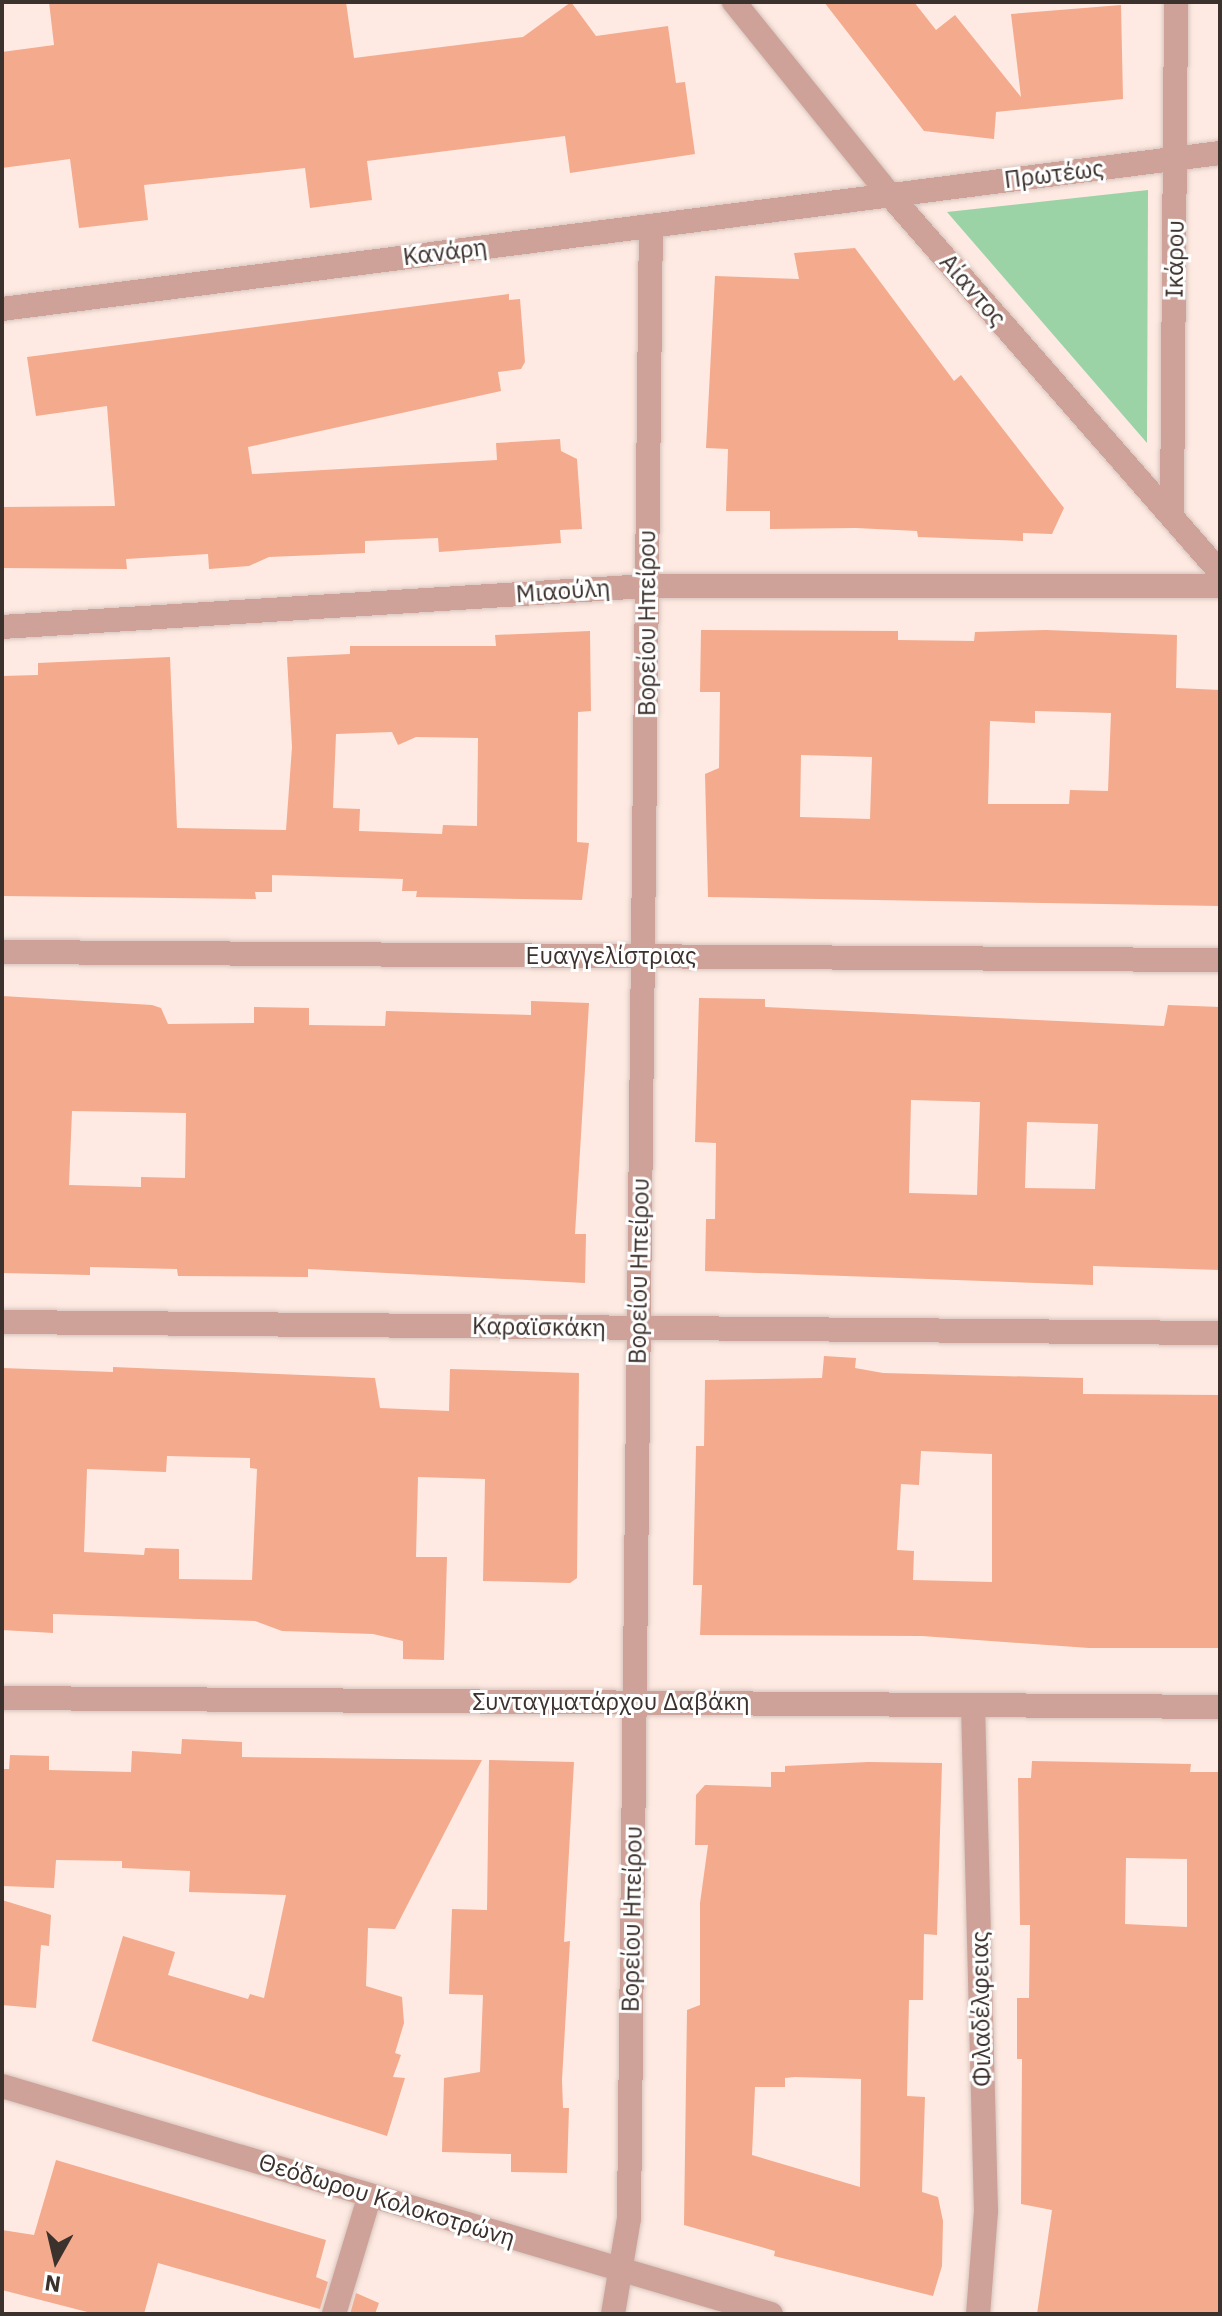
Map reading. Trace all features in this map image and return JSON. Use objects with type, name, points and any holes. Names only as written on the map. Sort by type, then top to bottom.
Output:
[{"type":"street","name":"Αίαντος","points":[[734,2],[888,193],[1220,572]]},
{"type":"street","name":"Ικάρου","points":[[1172,516],[1176,2]]},
{"type":"street","name":"Πρωτέως","points":[[888,193],[1220,153]]},
{"type":"street","name":"Κανάρη","points":[[2,309],[888,193]]},
{"type":"street","name":"Βορείου Ηπείρου","points":[[613,2314],[623,2270],[629,2218],[651,226]]},
{"type":"street","name":"Μιαούλη","points":[[2,627],[647,586],[1220,586]]},
{"type":"street","name":"Ευαγγελίστριας","points":[[2,952],[1220,960]]},
{"type":"street","name":"Καραϊσκάκη","points":[[2,1322],[1220,1333]]},
{"type":"street","name":"Συνταγματάρχου Δαβάκη","points":[[2,1698],[1220,1707]]},
{"type":"street","name":"Φιλαδέλφειας","points":[[973,1705],[986,2211],[978,2314]]},
{"type":"street","name":"Θεόδωρου Κολοκοτρώνη","points":[[2,2086],[771,2314]]},
{"type":"street","points":[[334,2314],[370,2195]]},
{"type":"green space","points":[[1148,190],[1147,443],[947,212]]},
{"type":"building","points":[[49,2],[346,2],[354,58],[523,37],[571,2],[596,36],[668,26],[676,83],[685,82],[695,154],[570,173],[565,136],[367,161],[372,200],[310,208],[305,168],[144,185],[148,220],[79,228],[70,159],[2,168],[2,52],[54,45]]},
{"type":"building","points":[[824,2],[914,2],[936,30],[955,15],[1021,97],[1011,14],[1121,5],[1123,99],[996,112],[994,139],[924,131]]},
{"type":"building","points":[[855,248],[954,381],[961,375],[1064,508],[1052,534],[1023,533],[1023,541],[918,537],[917,531],[856,528],[770,529],[770,511],[726,511],[728,449],[706,448],[715,276],[799,279],[794,253]]},
{"type":"building","points":[[509,294],[509,300],[520,299],[525,362],[521,369],[498,372],[501,391],[248,447],[252,474],[497,460],[496,443],[560,439],[561,451],[577,459],[582,529],[560,530],[561,543],[439,552],[438,538],[365,541],[365,553],[269,557],[249,566],[209,569],[208,554],[126,559],[127,569],[2,568],[2,507],[115,506],[107,406],[36,416],[27,357]]},
{"type":"building","points":[[701,630],[898,631],[898,640],[974,641],[975,632],[1046,630],[1177,635],[1176,688],[1220,690],[1220,906],[708,897],[705,774],[719,768],[720,692],[700,692]],"holes":[[[1035,711],[1111,713],[1108,791],[1070,790],[1069,804],[988,804],[990,721],[1035,723]],[[801,755],[872,757],[870,819],[800,817]]]},
{"type":"building","points":[[590,631],[591,711],[578,712],[577,842],[589,843],[582,900],[416,897],[417,891],[402,891],[403,879],[272,875],[272,892],[255,892],[256,899],[2,896],[2,676],[38,675],[38,663],[170,657],[177,828],[286,830],[292,747],[287,657],[350,654],[350,646],[496,646],[495,635]],"holes":[[[392,732],[398,745],[416,737],[478,738],[477,826],[443,825],[442,834],[359,831],[360,809],[333,808],[336,734]]]},
{"type":"building","points":[[2,996],[152,1005],[161,1008],[168,1024],[254,1023],[254,1007],[309,1008],[309,1025],[385,1026],[386,1011],[531,1015],[531,1001],[589,1003],[575,1234],[586,1234],[585,1283],[308,1269],[308,1277],[178,1276],[177,1269],[90,1267],[90,1275],[2,1273]],"holes":[[[72,1111],[186,1113],[185,1178],[141,1177],[141,1187],[69,1185]]]},
{"type":"building","points":[[699,998],[765,999],[765,1007],[1164,1026],[1168,1005],[1220,1007],[1220,1270],[1093,1266],[1093,1285],[705,1271],[706,1219],[715,1219],[716,1143],[695,1142]],"holes":[[[911,1100],[980,1102],[977,1195],[909,1193]],[[1027,1122],[1098,1124],[1095,1189],[1025,1188]]]},
{"type":"building","points":[[824,1356],[856,1358],[855,1368],[883,1373],[1083,1378],[1083,1394],[1220,1395],[1220,1648],[1089,1648],[922,1636],[700,1635],[702,1585],[693,1585],[696,1446],[704,1446],[705,1380],[822,1378]],"holes":[[[921,1451],[992,1454],[992,1582],[913,1580],[914,1551],[897,1550],[901,1484],[919,1485]]]},
{"type":"building","points":[[113,1367],[375,1378],[380,1408],[449,1411],[450,1369],[579,1373],[577,1578],[570,1583],[483,1581],[485,1479],[418,1477],[416,1557],[447,1557],[444,1660],[403,1659],[403,1641],[373,1634],[282,1631],[255,1621],[53,1614],[53,1633],[2,1630],[2,1368],[113,1372]],"holes":[[[167,1456],[250,1458],[250,1468],[257,1469],[252,1580],[179,1579],[179,1549],[145,1548],[144,1555],[84,1552],[87,1469],[166,1472]]]},
{"type":"building","points":[[182,1739],[242,1742],[242,1757],[482,1760],[395,1929],[368,1928],[366,1986],[402,1997],[404,2023],[395,2053],[401,2055],[393,2077],[405,2078],[387,2136],[92,2041],[123,1936],[175,1952],[168,1975],[248,1999],[250,1994],[264,1998],[286,1895],[189,1892],[190,1871],[122,1868],[122,1861],[56,1860],[54,1888],[2,1886],[2,1769],[9,1769],[10,1755],[49,1756],[49,1770],[131,1772],[132,1751],[181,1754]]},
{"type":"building","points":[[489,1760],[574,1762],[564,1942],[570,1941],[562,2080],[563,2108],[569,2108],[567,2173],[511,2172],[511,2154],[442,2152],[444,2078],[480,2072],[483,1995],[449,1994],[452,1909],[487,1910]]},
{"type":"building","points":[[1032,1761],[1191,1764],[1190,1772],[1220,1772],[1220,2314],[1037,2314],[1052,2210],[1021,2204],[1022,2059],[1017,2059],[1017,1998],[1029,1998],[1030,1925],[1020,1925],[1018,1778],[1031,1778]],"holes":[[[1126,1858],[1187,1859],[1187,1927],[1125,1924]]]},
{"type":"building","points":[[868,1762],[942,1763],[937,1935],[924,1934],[923,2000],[909,2000],[907,2096],[925,2097],[922,2192],[938,2197],[943,2221],[942,2266],[933,2296],[774,2256],[775,2251],[684,2225],[687,2010],[700,2005],[700,1903],[708,1845],[695,1845],[696,1795],[705,1785],[771,1787],[771,1772],[785,1772],[785,1766]],"holes":[[[795,2077],[861,2079],[860,2187],[752,2155],[755,2087],[785,2087],[785,2078]]]},
{"type":"building","points":[[2,1900],[51,1915],[49,1946],[41,1945],[36,2008],[2,2005]]},
{"type":"building","points":[[56,2160],[326,2240],[316,2277],[328,2282],[320,2309],[158,2263],[144,2314],[95,2314],[2,2290],[2,2230],[34,2235]]},
{"type":"building","points":[[356,2293],[379,2303],[375,2314],[350,2314]]}]
